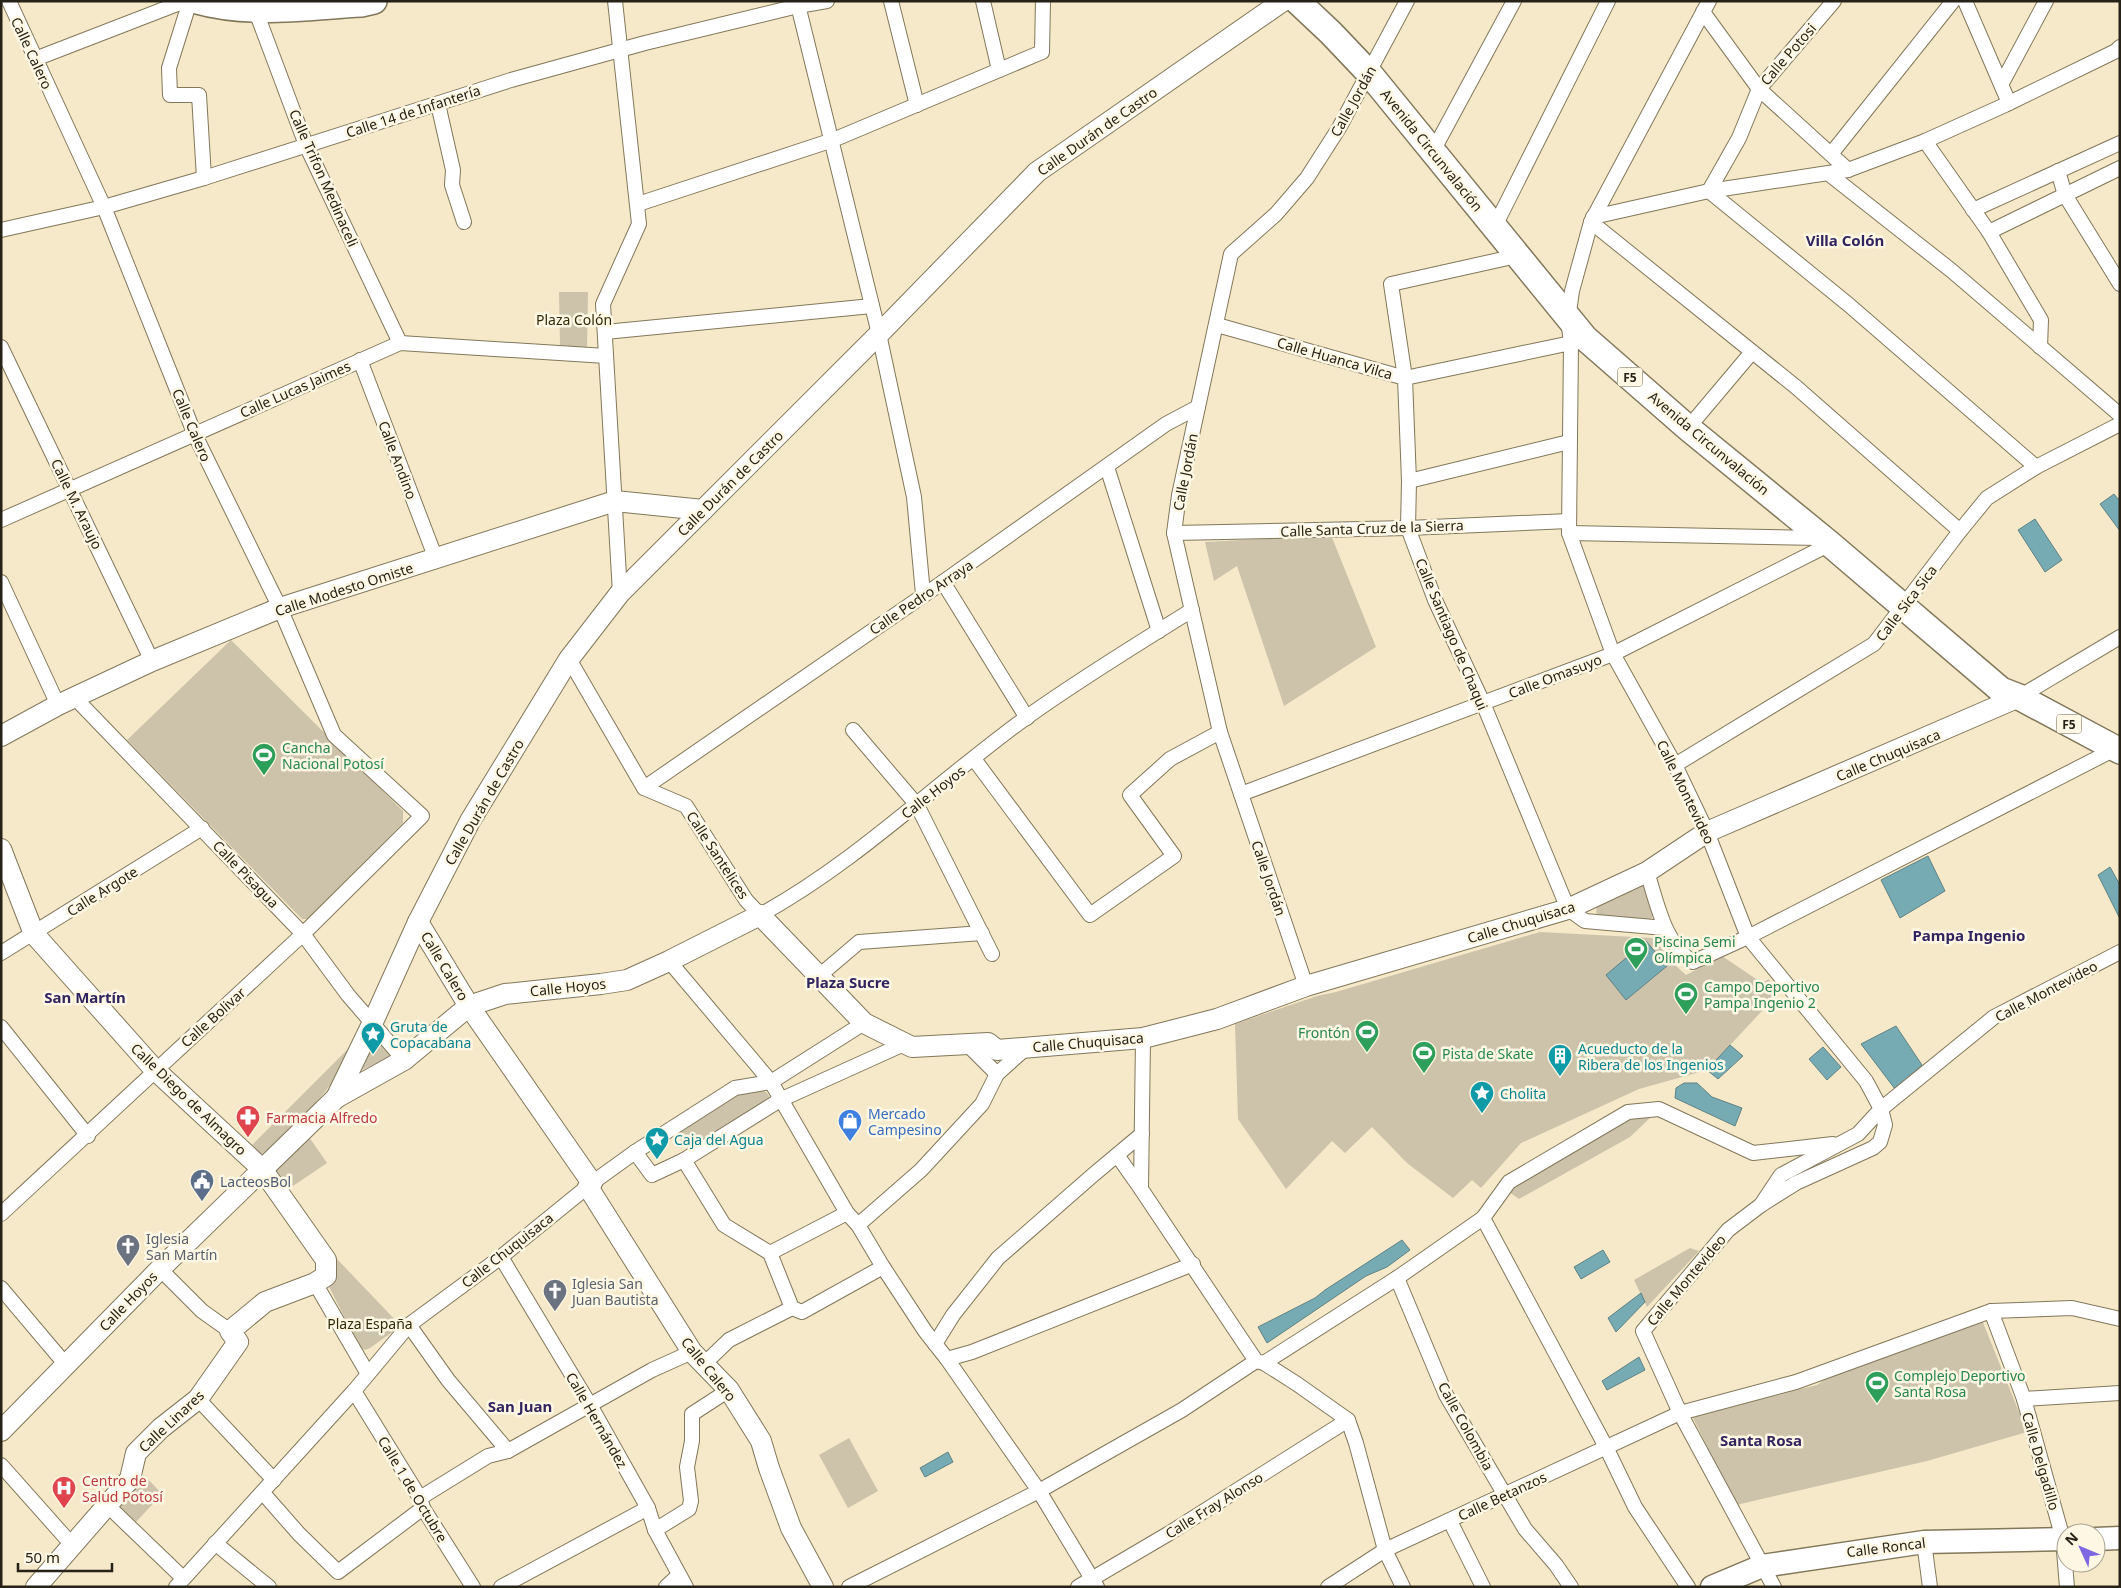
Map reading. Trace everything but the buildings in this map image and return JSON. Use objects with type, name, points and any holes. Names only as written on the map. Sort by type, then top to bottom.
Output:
[{"type":"highway","points":[[197,1],[220,8],[255,9],[361,4],[374,1]]},
{"type":"highway","name":"Avenida Circunvalación","points":[[1297,1],[1369,73],[1517,256],[1570,331],[1585,338],[1688,428],[1904,606],[2001,690],[2019,697],[2118,750]]},
{"type":"main road","name":"Calle Durán de Castro","points":[[336,1098],[418,922],[470,820],[569,659],[620,593],[879,334],[1037,172],[1283,1]]},
{"type":"main road","name":"Calle Modesto Omiste","points":[[1,736],[152,661],[280,608],[436,560],[615,501],[703,510]]},
{"type":"main road","name":"Calle Chuquisaca","points":[[864,1023],[912,1047],[988,1043],[997,1050],[1143,1038],[1218,1019],[1306,986],[1568,909],[1647,872],[1706,832],[2019,697]]},
{"type":"main road","name":"Calle Diego de Almagro","points":[[1,849],[34,934],[155,1070],[262,1169],[326,1260],[326,1276],[315,1284]]},
{"type":"main road","name":"Calle Hoyos","points":[[1,1431],[160,1269],[336,1098],[404,1060],[469,1006],[505,994],[627,980],[669,962],[760,915]]},
{"type":"main road","name":"Calle Santelices","points":[[760,915],[864,1023]]},
{"type":"main road","name":"Calle Calero","points":[[418,922],[469,1006],[590,1185],[698,1358],[729,1390],[762,1441],[768,1468],[790,1528],[823,1587]]},
{"type":"main road","points":[[230,1331],[265,1302],[315,1284]]},
{"type":"main road","name":"Calle Linares","points":[[36,1587],[130,1479],[136,1454],[161,1428],[198,1399],[238,1342],[230,1331]]},
{"type":"main road","points":[[2106,1539],[2120,1538]]},
{"type":"main road","name":"Calle Roncal","points":[[1712,1587],[1762,1566],[1924,1542],[2056,1539]]},
{"type":"street","points":[[1,4],[8,1]]},
{"type":"street","name":"Calle Calero","points":[[8,1],[104,208],[195,435],[280,608],[334,735],[422,816]]},
{"type":"street","points":[[35,59],[185,1]]},
{"type":"street","points":[[190,1],[169,68],[170,95],[199,95],[204,178]]},
{"type":"street","points":[[615,1],[639,224],[603,304],[620,593]]},
{"type":"street","name":"Calle 14 de Infantería","points":[[1,230],[104,208],[511,80],[798,4],[828,1]]},
{"type":"street","points":[[891,1],[917,105]]},
{"type":"street","points":[[982,1],[999,70]]},
{"type":"street","points":[[638,204],[833,140],[1042,52],[1043,1]]},
{"type":"street","name":"Calle Jordán","points":[[1306,986],[1220,732],[1174,533],[1179,495],[1231,254],[1276,214],[1307,178],[1339,128],[1407,1]]},
{"type":"street","points":[[1433,151],[1514,1]]},
{"type":"street","points":[[1494,228],[1608,1]]},
{"type":"street","name":"Calle Potosi","points":[[1709,192],[1739,138],[1759,89],[1834,1]]},
{"type":"street","points":[[1831,154],[1953,1]]},
{"type":"street","points":[[1965,1],[2009,103]]},
{"type":"street","points":[[2002,83],[2046,1]]},
{"type":"street","points":[[798,4],[833,140],[879,334],[914,497],[923,594]]},
{"type":"street","points":[[1706,6],[1759,89],[1848,170]]},
{"type":"street","name":"Calle Montevideo","points":[[1706,6],[1592,219],[1572,291],[1568,527],[1612,654],[1676,765],[1706,832],[1748,937],[1866,1081],[1881,1109]]},
{"type":"street","name":"Calle Trifon Medinaceli","points":[[255,9],[306,145],[400,343]]},
{"type":"street","points":[[1592,219],[1709,192],[1848,170],[1925,140],[2119,51]]},
{"type":"street","points":[[438,104],[453,170],[452,185],[464,222]]},
{"type":"street","points":[[1925,140],[1989,232],[2041,320],[2040,347]]},
{"type":"street","points":[[1973,210],[2120,143]]},
{"type":"street","points":[[1989,232],[2120,168]]},
{"type":"street","points":[[2058,171],[2065,194],[2120,284]]},
{"type":"street","points":[[1829,174],[1952,271],[2120,414]]},
{"type":"street","points":[[1709,192],[1849,305],[2036,467]]},
{"type":"street","points":[[1592,219],[1796,387],[1960,531]]},
{"type":"street","name":"Calle Santiago de Chaqui","points":[[1517,256],[1391,284],[1405,378],[1409,481],[1408,528],[1435,600],[1483,703],[1568,909]]},
{"type":"street","points":[[604,332],[872,306]]},
{"type":"street","name":"Calle Huanca Vilca","points":[[1217,325],[1405,378],[1570,331]]},
{"type":"street","name":"Calle Lucas Jaimes","points":[[1,520],[400,343],[606,356]]},
{"type":"street","name":"Calle M. Araujo","points":[[1,347],[152,661]]},
{"type":"street","points":[[1688,428],[1752,352]]},
{"type":"street","name":"Calle Andino","points":[[360,360],[436,560]]},
{"type":"street","name":"Calle Pedro Arraya","points":[[644,788],[943,582],[1166,424],[1198,407]]},
{"type":"street","name":"Calle Sica Sica","points":[[1676,765],[1874,644],[1987,498],[2036,467],[2120,424]]},
{"type":"street","points":[[1409,481],[1569,442]]},
{"type":"street","points":[[1107,467],[1159,630]]},
{"type":"street","name":"Calle Santa Cruz de la Sierra","points":[[1174,533],[1568,527],[1826,541]]},
{"type":"street","name":"Calle Omasuyo","points":[[1241,794],[1612,654],[1826,541]]},
{"type":"street","name":"Calle Pisagua","points":[[1,582],[67,702],[202,828],[304,934],[348,995],[404,1060]]},
{"type":"street","points":[[943,582],[1027,718]]},
{"type":"street","name":"Calle Hoyos","points":[[760,915],[794,896],[917,805],[1027,718],[1192,610]]},
{"type":"street","name":"Calle Chuquisaca","points":[[2019,697],[2120,637]]},
{"type":"street","points":[[569,659],[644,788]]},
{"type":"street","points":[[853,730],[917,805],[992,954]]},
{"type":"street","points":[[974,759],[1090,915],[1174,856],[1130,794],[1170,759],[1220,732]]},
{"type":"street","points":[[1647,872],[1665,928],[1685,957],[1694,962],[1748,937],[2118,750]]},
{"type":"street","name":"Calle Santelices","points":[[644,788],[686,806],[746,900],[760,915]]},
{"type":"street","name":"Calle Bolivar","points":[[1,1214],[88,1136],[155,1070],[304,934],[422,816]]},
{"type":"street","name":"Calle Argote","points":[[1,953],[202,828]]},
{"type":"street","points":[[1568,909],[1585,920],[1665,928]]},
{"type":"street","points":[[819,976],[859,942],[982,933]]},
{"type":"street","name":"Calle Montevideo","points":[[1774,1587],[1680,1413],[1643,1331],[1728,1230],[1761,1204],[1781,1175],[1858,1134],[1881,1109],[1994,1017],[2120,952]]},
{"type":"street","points":[[669,962],[770,1082],[847,1213],[858,1225],[883,1267],[935,1344],[1040,1491],[1094,1583]]},
{"type":"street","name":"Calle Chuquisaca","points":[[180,1583],[354,1391],[409,1325],[501,1257],[590,1185],[635,1152],[735,1088],[770,1082],[864,1023]]},
{"type":"street","points":[[1,1027],[88,1136]]},
{"type":"street","points":[[1141,1189],[1143,1038]]},
{"type":"street","points":[[635,1152],[652,1175],[684,1160],[780,1100],[906,1043]]},
{"type":"street","points":[[967,1044],[997,1074]]},
{"type":"street","points":[[858,1225],[921,1170],[982,1104],[997,1074],[1026,1048]]},
{"type":"street","points":[[849,1587],[1040,1491],[1182,1410],[1397,1278],[1483,1218],[1509,1182],[1628,1112],[1659,1109],[1753,1153],[1841,1143]]},
{"type":"street","points":[[1761,1204],[1796,1183],[1873,1148],[1880,1142],[1885,1125],[1881,1109]]},
{"type":"street","points":[[935,1344],[953,1315],[998,1258],[1142,1134]]},
{"type":"street","points":[[1117,1155],[1260,1362],[1348,1420],[1356,1443],[1384,1550],[1403,1587]]},
{"type":"street","points":[[684,1160],[724,1225],[770,1253],[792,1308],[802,1312],[883,1267]]},
{"type":"street","points":[[770,1253],[847,1213]]},
{"type":"street","points":[[1483,1218],[1606,1447],[1635,1507],[1688,1587]]},
{"type":"street","name":"Calle Hernández","points":[[501,1257],[590,1405],[648,1508],[655,1530],[683,1581]]},
{"type":"street","points":[[947,1359],[972,1352],[1192,1264]]},
{"type":"street","points":[[160,1269],[202,1311],[230,1331]]},
{"type":"street","name":"Calle Colombia","points":[[1397,1278],[1446,1395],[1525,1529],[1556,1565],[1571,1587]]},
{"type":"street","points":[[315,1284],[368,1374]]},
{"type":"street","points":[[1,1288],[66,1365]]},
{"type":"street","points":[[263,1493],[298,1534],[338,1572],[422,1503],[488,1456],[508,1450],[652,1370],[698,1358],[792,1308]]},
{"type":"street","name":"Calle Betanzos","points":[[1328,1587],[1384,1550],[1680,1413],[1796,1382],[1991,1311],[2072,1308],[2120,1319]]},
{"type":"street","name":"Calle Delgadillo","points":[[1991,1311],[2024,1399],[2060,1523]]},
{"type":"street","points":[[409,1325],[448,1380],[508,1450]]},
{"type":"street","points":[[655,1530],[689,1509],[691,1501],[687,1467],[692,1441],[692,1414],[729,1390]]},
{"type":"street","name":"Calle 1 de Octubre","points":[[354,1391],[473,1587]]},
{"type":"street","points":[[2024,1399],[2120,1393]]},
{"type":"street","points":[[198,1399],[274,1480]]},
{"type":"street","name":"Calle Fray Alonso","points":[[1078,1587],[1094,1583],[1348,1420]]},
{"type":"street","points":[[1,1465],[73,1546]]},
{"type":"street","points":[[107,1505],[180,1583]]},
{"type":"street","points":[[502,1587],[648,1508]]},
{"type":"street","points":[[1450,1521],[1483,1587]]},
{"type":"street","points":[[1924,1542],[1930,1587]]},
{"type":"street","points":[[215,1543],[269,1587]]},
{"type":"street","name":"Calle Delgadillo","points":[[2066,1573],[2067,1587]]},
{"type":"street","points":[[666,1587],[683,1581]]},
{"type":"green space","name":"Plaza Colón","points":[[559,292],[588,292],[587,348],[560,345]]},
{"type":"green space","points":[[1331,535],[1376,647],[1284,706],[1237,566],[1214,581],[1205,542]]},
{"type":"green space","name":"Cancha Nacional Potosí","points":[[231,640],[403,811],[403,823],[309,919],[302,919],[127,740]]},
{"type":"green space","points":[[1642,884],[1648,892],[1654,914],[1651,919],[1604,917],[1596,913],[1597,904]]},
{"type":"green space","points":[[1540,932],[1653,938],[1674,964],[1686,975],[1722,956],[1762,983],[1769,979],[1778,998],[1773,999],[1707,1070],[1639,1089],[1521,1143],[1481,1188],[1472,1180],[1453,1198],[1407,1163],[1372,1127],[1345,1153],[1332,1141],[1286,1189],[1238,1119],[1235,1024],[1317,996]]},
{"type":"green space","points":[[375,1039],[391,1057],[355,1073]]},
{"type":"green space","points":[[356,1041],[340,1073],[312,1108],[258,1158],[249,1148]]},
{"type":"green space","points":[[761,1089],[770,1098],[768,1103],[688,1150],[676,1133],[737,1094]]},
{"type":"green space","points":[[1651,1117],[1630,1137],[1519,1199],[1509,1192],[1520,1182],[1627,1118]]},
{"type":"green space","points":[[309,1137],[327,1163],[287,1190],[274,1171]]},
{"type":"green space","points":[[1690,1248],[1699,1251],[1647,1307],[1634,1280]]},
{"type":"green space","name":"Plaza España","points":[[336,1258],[401,1326],[365,1350],[360,1347],[329,1287],[337,1274]]},
{"type":"green space","name":"Complejo Deportivo Santa Rosa","points":[[1982,1320],[2027,1432],[1927,1461],[1736,1505],[1692,1416],[1817,1385],[1827,1378]]},
{"type":"green space","points":[[849,1438],[878,1491],[848,1508],[819,1455]]},
{"type":"green space","points":[[144,1475],[162,1494],[136,1522],[116,1504]]},
{"type":"water","points":[[2114,494],[2118,499],[2120,498],[2120,531],[2100,504]]},
{"type":"water","points":[[2035,519],[2062,560],[2045,572],[2018,530]]},
{"type":"water","points":[[1928,856],[1945,891],[1900,918],[1881,880]]},
{"type":"water","points":[[2110,867],[2120,885],[2119,917],[2098,875]]},
{"type":"water","name":"Piscina Semi Olímpica","points":[[1646,941],[1667,966],[1626,1000],[1606,975]]},
{"type":"water","points":[[1896,1026],[1922,1065],[1895,1089],[1861,1044]]},
{"type":"water","points":[[1730,1045],[1743,1056],[1718,1079],[1707,1070]]},
{"type":"water","points":[[1823,1047],[1841,1067],[1827,1080],[1809,1059]]},
{"type":"water","points":[[1684,1083],[1697,1083],[1712,1097],[1742,1108],[1735,1126],[1675,1098],[1676,1088]]},
{"type":"water","points":[[1402,1240],[1410,1250],[1387,1267],[1366,1276],[1267,1343],[1258,1327],[1315,1298]]},
{"type":"water","points":[[1603,1250],[1610,1262],[1581,1279],[1574,1267]]},
{"type":"water","points":[[1641,1293],[1645,1302],[1616,1332],[1608,1318]]},
{"type":"water","points":[[1639,1357],[1645,1370],[1607,1390],[1602,1381]]},
{"type":"water","points":[[948,1452],[953,1462],[925,1477],[920,1468]]},
{"type":"place","name":"Cancha Nacional Potosí","points":[[264,776]]},
{"type":"place","name":"Piscina Semi Olímpica","points":[[1636,970]]},
{"type":"place","name":"Campo Deportivo Pampa Ingenio 2","points":[[1686,1015]]},
{"type":"place","name":"Frontón","points":[[1367,1053]]},
{"type":"place","name":"Gruta de Copacabana","points":[[373,1055]]},
{"type":"place","name":"Pista de Skate","points":[[1424,1074]]},
{"type":"place","name":"Acueducto de la Ribera de los Ingenios","points":[[1560,1077]]},
{"type":"place","name":"Cholita","points":[[1482,1114]]},
{"type":"place","name":"Farmacia Alfredo","points":[[248,1138]]},
{"type":"place","name":"Mercado Campesino","points":[[850,1142]]},
{"type":"place","name":"Caja del Agua","points":[[657,1160]]},
{"type":"place","name":"LacteosBol","points":[[202,1202]]},
{"type":"place","name":"Iglesia San Martín","points":[[128,1267]]},
{"type":"place","name":"Iglesia San Juan Bautista","points":[[555,1312]]},
{"type":"place","name":"Complejo Deportivo Santa Rosa","points":[[1877,1404]]},
{"type":"place","name":"Centro de Salud Potosí","points":[[64,1509]]},
{"type":"district","name":"Villa Colón","points":[[1845,240]]},
{"type":"district","name":"Pampa Ingenio","points":[[1969,935]]},
{"type":"district","name":"Plaza Sucre","points":[[848,982]]},
{"type":"district","name":"San Martín","points":[[85,997]]},
{"type":"district","name":"San Juan","points":[[520,1406]]},
{"type":"district","name":"Santa Rosa","points":[[1761,1440]]}]
